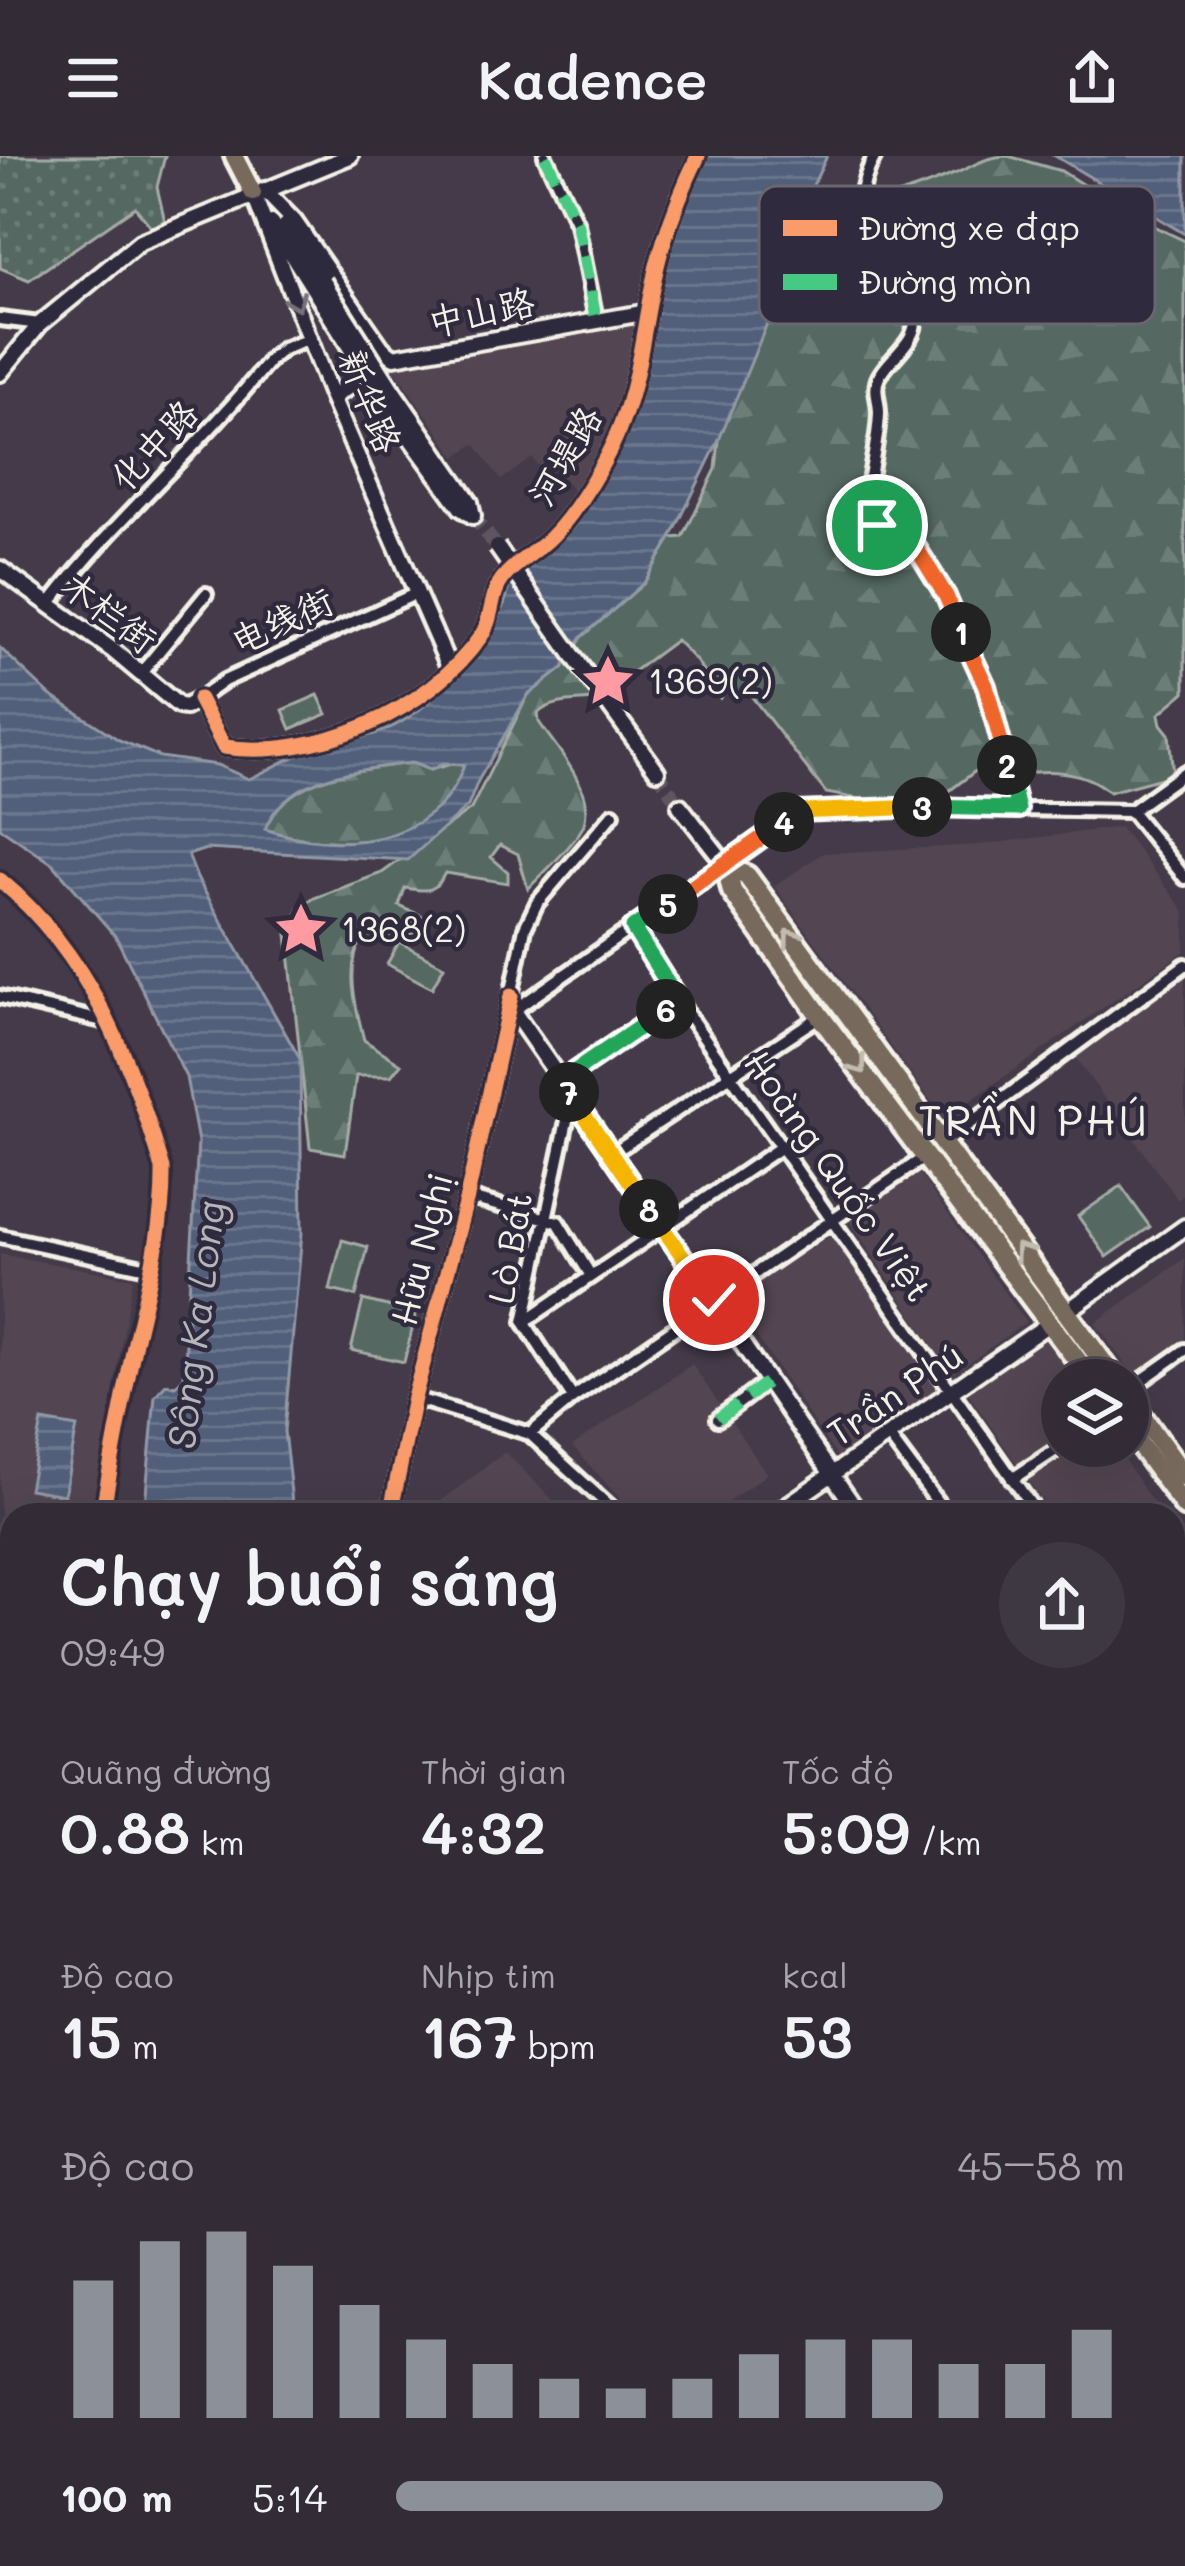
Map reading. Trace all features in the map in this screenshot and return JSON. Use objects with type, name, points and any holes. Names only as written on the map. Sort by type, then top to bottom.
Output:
[{"type":"highway","points":[[726,865],[747,877],[820,976],[935,1150],[1058,1318],[1096,1359]]},
{"type":"highway","points":[[726,865],[732,891],[820,1016],[935,1150]]},
{"type":"highway","points":[[801,989],[820,976]]},
{"type":"highway","points":[[1058,1318],[1080,1359]]},
{"type":"highway","points":[[1149,1425],[1185,1477]]},
{"type":"highway","points":[[1149,1458],[1181,1503]]},
{"type":"main road","name":"新华路","points":[[234,156],[259,192]]},
{"type":"main road","name":"新华路","points":[[247,156],[259,192]]},
{"type":"street","points":[[0,373],[40,324],[140,242],[350,156]]},
{"type":"street","points":[[545,156],[578,224],[596,319]]},
{"type":"street","name":"河堤路","points":[[199,699],[224,747],[270,750],[332,737],[380,720],[450,669],[488,624],[497,587],[508,572],[558,530],[623,422],[663,242],[698,156]]},
{"type":"street","points":[[862,186],[875,156]]},
{"type":"street","points":[[259,192],[388,395],[461,508],[473,516],[470,502],[388,395]]},
{"type":"street","name":"新华路","points":[[259,192],[332,398],[450,669]]},
{"type":"street","name":"中山路","points":[[259,192],[294,221],[382,348],[394,358],[648,312]]},
{"type":"street","points":[[0,319],[40,324]]},
{"type":"street","points":[[913,324],[910,338],[881,373],[876,388],[879,413],[865,506],[877,525],[914,544],[946,596],[986,686],[1018,809]]},
{"type":"street","name":"化中路","points":[[50,603],[90,552],[144,501],[270,360],[283,349],[310,339]]},
{"type":"street","points":[[332,398],[394,358]]},
{"type":"street","points":[[496,547],[657,771]]},
{"type":"street","name":"木栏街","points":[[0,569],[178,706]]},
{"type":"street","points":[[141,673],[206,594]]},
{"type":"street","name":"电线街","points":[[178,706],[186,707],[224,681],[415,594]]},
{"type":"street","points":[[852,1503],[512,1004],[633,928],[797,812],[1131,811],[1185,772]]},
{"type":"street","points":[[680,806],[726,865]]},
{"type":"street","points":[[1131,811],[1183,870]]},
{"type":"street","name":"Hữu Nghị","points":[[392,1503],[512,1004],[525,928],[537,903],[613,814]]},
{"type":"street","points":[[0,880],[29,904],[76,960],[107,1022],[163,1169],[152,1269],[104,1503]]},
{"type":"street","name":"Hoàng Quốc Việt","points":[[633,928],[678,1000],[1029,1503]]},
{"type":"street","points":[[530,1434],[573,1398],[935,1150],[1185,965]]},
{"type":"street","points":[[0,997],[107,1022]]},
{"type":"street","points":[[561,1081],[678,1000]]},
{"type":"street","points":[[611,1154],[820,1016]]},
{"type":"street","name":"Lò Bát","points":[[572,1097],[524,1322],[573,1398]]},
{"type":"street","points":[[524,1322],[781,1147]]},
{"type":"street","points":[[466,1197],[558,1222],[591,1276]]},
{"type":"street","name":"Trần Phú","points":[[790,1503],[1185,1227]]},
{"type":"street","points":[[0,1236],[152,1269]]},
{"type":"street","points":[[1149,1378],[1185,1350]]},
{"type":"street","points":[[718,1419],[768,1381]]},
{"type":"street","points":[[414,1398],[530,1434],[606,1503]]},
{"type":"street","points":[[887,1434],[938,1503]]},
{"type":"street","points":[[1012,1479],[1041,1460]]},
{"type":"shaded area","points":[[632,322],[639,329],[618,419],[575,494],[551,461],[540,468],[532,458],[501,480],[475,444],[456,457],[394,369],[409,360]]},
{"type":"shaded area","points":[[1120,827],[1185,911],[1185,951],[944,1119],[774,886],[823,853],[978,845]]},
{"type":"shaded area","points":[[1185,977],[1185,1194],[1178,1200],[1074,1056]]},
{"type":"shaded area","points":[[915,1168],[1026,1322],[952,1375],[845,1214]]},
{"type":"shaded area","points":[[832,1235],[942,1387],[837,1457],[730,1297]]},
{"type":"shaded area","points":[[0,1254],[133,1278],[94,1503],[0,1503]]},
{"type":"shaded area","points":[[1185,1258],[1185,1341],[1149,1368],[1149,1359],[1121,1359],[1095,1323]]},
{"type":"shaded area","points":[[1048,1338],[1061,1359],[1041,1359],[1041,1467],[1129,1467],[1153,1503],[1044,1503],[967,1392]]},
{"type":"shaded area","points":[[692,1364],[767,1474],[727,1503],[624,1503],[572,1446]]},
{"type":"shaded area","points":[[505,1452],[556,1503],[440,1503]]},
{"type":"green space","points":[[0,156],[165,156],[157,187],[165,222],[152,228],[135,207],[29,280],[0,268]]},
{"type":"green space","points":[[1008,156],[1061,171],[1085,186],[923,186]]},
{"type":"green space","points":[[1155,227],[1185,241],[1185,692],[1159,714],[1169,734],[1173,775],[1109,792],[1070,773],[996,777],[982,766],[940,798],[869,801],[826,793],[749,693],[726,690],[720,698],[676,640],[626,677],[618,695],[556,704],[538,713],[539,722],[579,783],[586,811],[575,839],[528,889],[518,854],[500,845],[491,857],[508,872],[508,883],[445,873],[429,890],[405,888],[399,906],[425,917],[420,931],[382,941],[363,938],[353,974],[364,1040],[401,1064],[391,1076],[356,1076],[345,1154],[310,1148],[287,934],[299,909],[314,898],[382,873],[471,809],[528,695],[563,668],[582,637],[644,583],[671,538],[683,537],[716,469],[719,440],[736,391],[721,377],[759,324],[1155,324]]},
{"type":"green space","points":[[318,695],[327,714],[291,729],[283,710]]},
{"type":"green space","points":[[412,763],[430,770],[455,763],[464,766],[450,794],[431,815],[408,829],[353,841],[323,841],[264,830],[275,811],[307,786],[348,773]]},
{"type":"green space","points":[[399,942],[444,966],[432,988],[387,964]]},
{"type":"green space","points":[[1121,1186],[1150,1227],[1107,1257],[1078,1216]]},
{"type":"green space","points":[[342,1240],[368,1247],[356,1296],[330,1290]]},
{"type":"green space","points":[[363,1300],[416,1313],[404,1362],[351,1350]]},
{"type":"water","name":"Sông Ka Long","points":[[700,156],[827,156],[813,186],[759,186],[759,324],[767,324],[719,440],[671,538],[644,583],[582,637],[563,668],[528,695],[468,806],[408,860],[206,849],[188,855],[300,1059],[302,1233],[284,1431],[292,1503],[145,1503],[155,1396],[166,1384],[175,1386],[184,1377],[198,1142],[186,1077],[116,937],[53,864],[0,828],[0,648],[50,695],[119,740],[160,757],[217,765],[249,779],[307,751],[380,732],[425,705],[463,668],[494,626],[509,585],[574,526],[610,468],[641,384],[674,216]],"holes":[[[412,763],[430,770],[443,764],[464,765],[451,792],[432,813],[408,828],[352,841],[322,841],[265,829],[290,796],[327,778]]]},
{"type":"water","points":[[1055,156],[1185,156],[1185,234],[1155,216],[1155,186],[1105,186]]},
{"type":"water","points":[[42,1421],[77,1427],[64,1495],[29,1489]]},
{"type":"tunnel","points":[[473,516],[497,547]]},
{"type":"tunnel","points":[[657,771],[680,806]]},
{"type":"marked path","points":[[545,156],[577,224],[596,319]]},
{"type":"marked path","points":[[718,1419],[768,1381]]},
{"type":"cycle path","points":[[199,699],[224,747],[296,746],[332,738],[401,708],[459,663],[485,629],[504,577],[562,525],[611,448],[630,397],[664,241],[698,156]]},
{"type":"cycle path","points":[[0,880],[59,942],[103,1011],[163,1169],[154,1256],[104,1503]]},
{"type":"cycle path","points":[[392,1503],[511,996]]},
{"type":"place","name":"1369(2)","points":[[608,681]]},
{"type":"place","name":"1368(2)","points":[[301,929]]},
{"type":"district","name":"TRẦN PHÚ","points":[[1034,1121]]},
{"type":"route","points":[[714,1300],[561,1081],[678,1000],[633,928],[797,812],[1018,809],[986,686],[946,596],[914,544],[877,525]]}]
